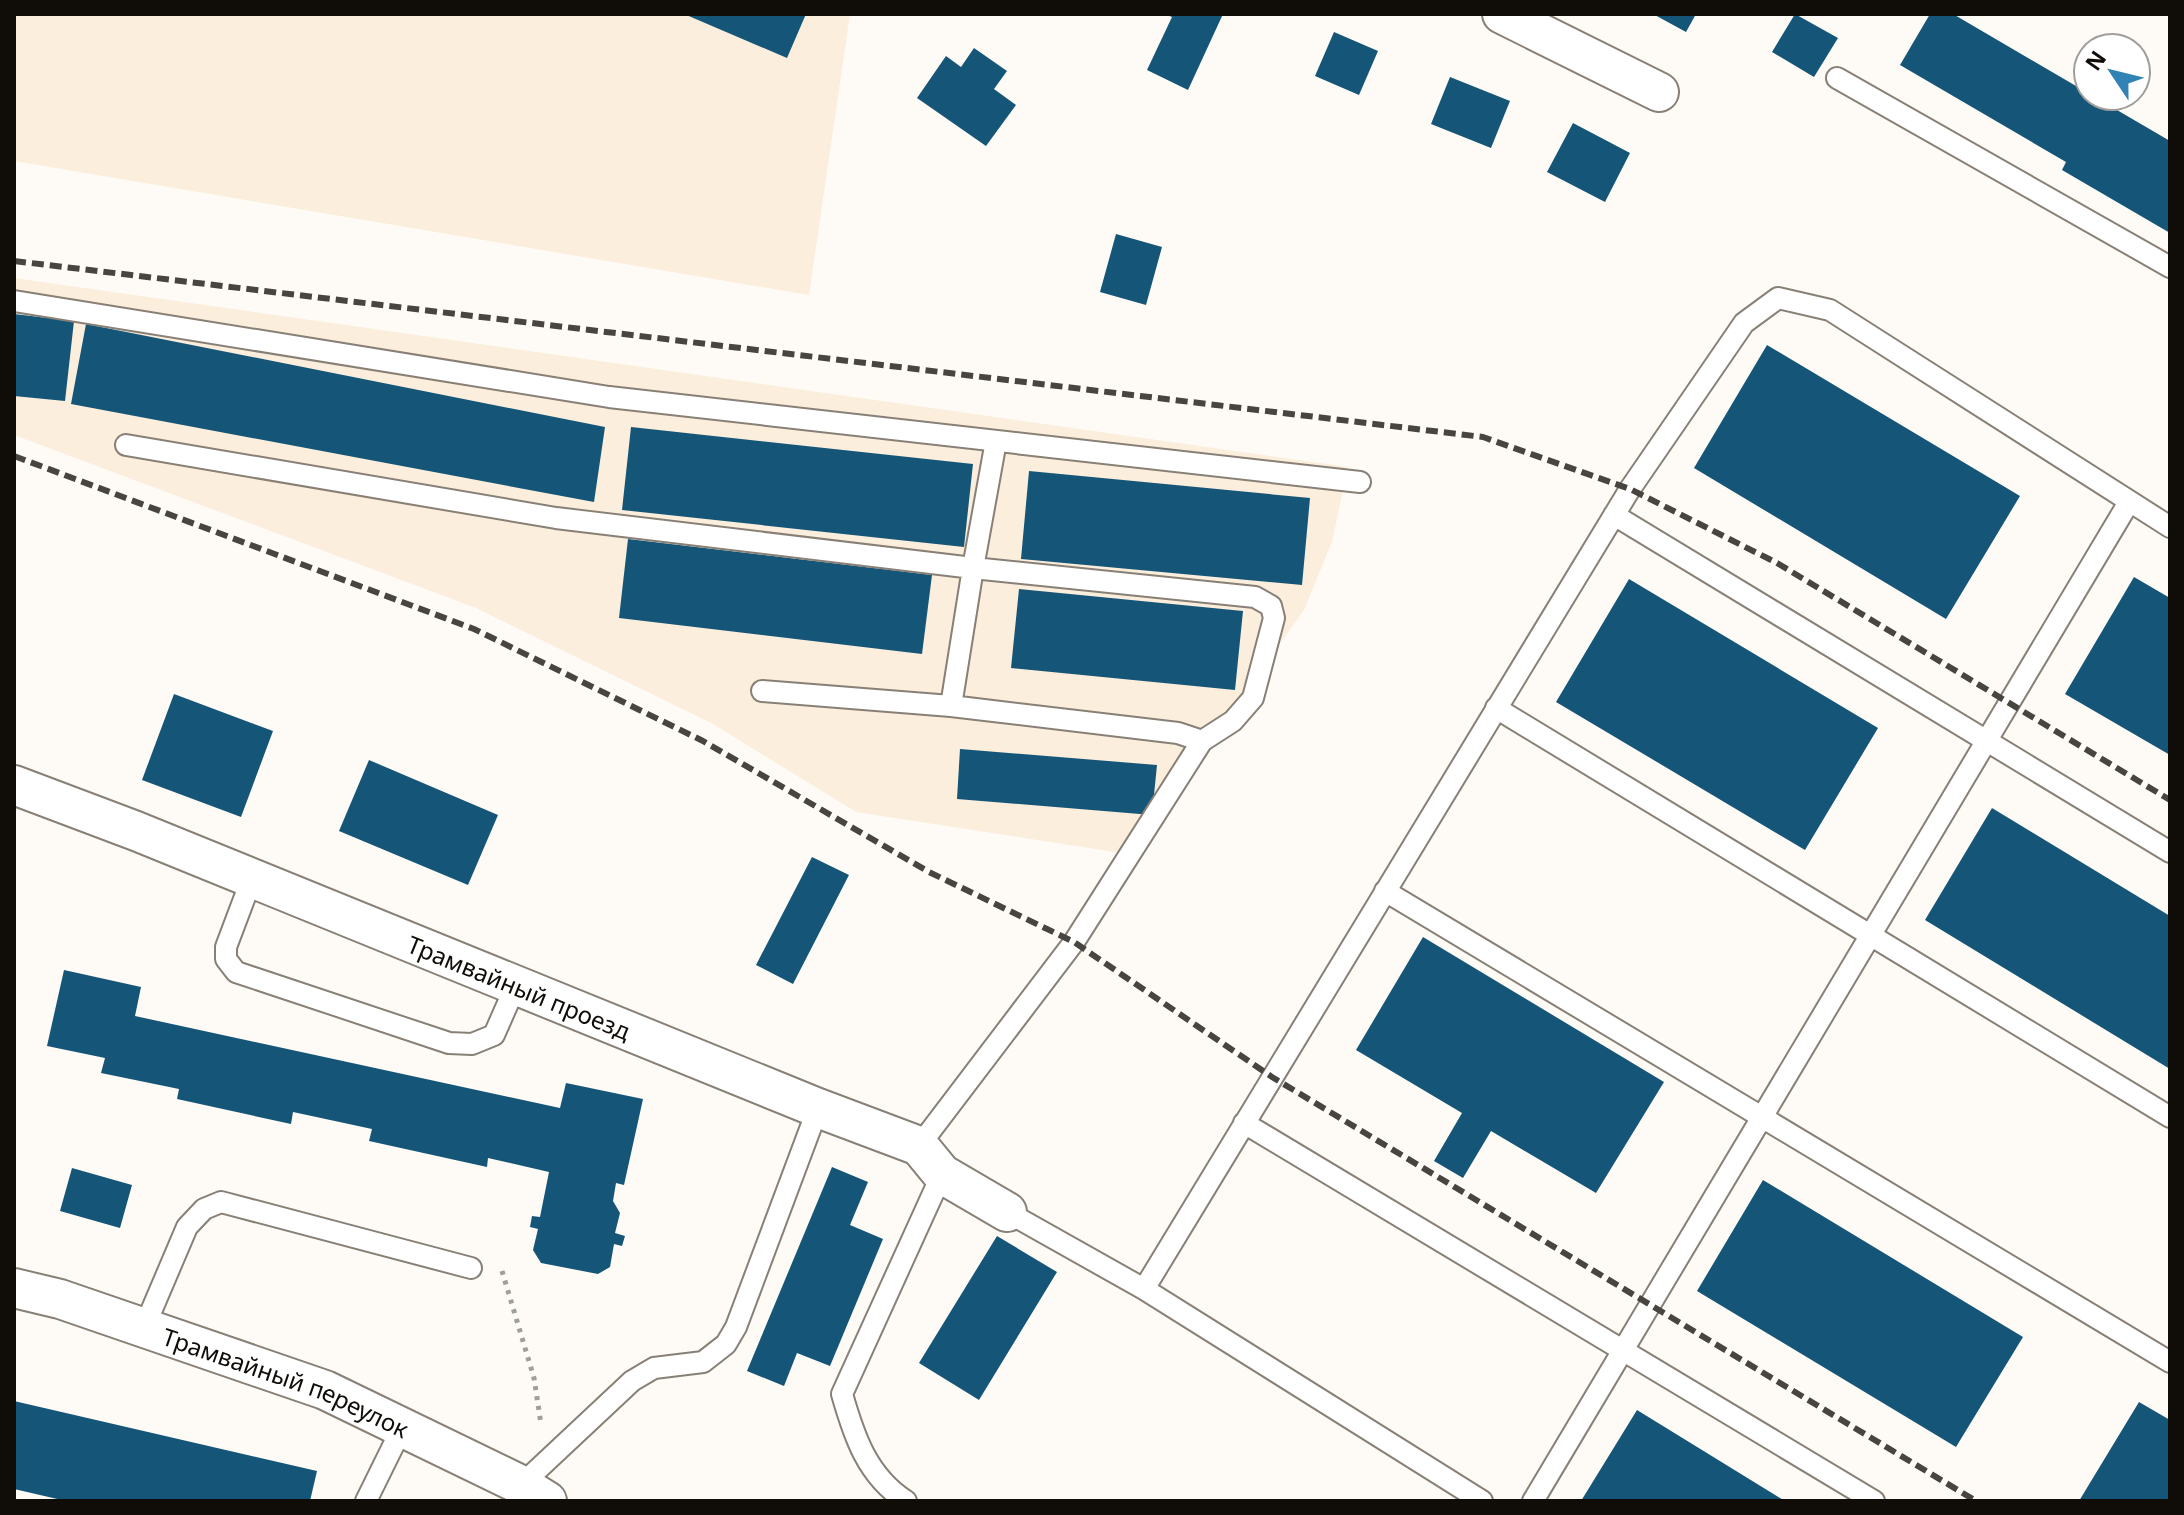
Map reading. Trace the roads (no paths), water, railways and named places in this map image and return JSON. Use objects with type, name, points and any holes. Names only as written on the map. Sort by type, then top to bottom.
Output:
[{"type":"street","points":[[1502,14],[1659,92]]},
{"type":"street","name":"Трамвайный проезд","points":[[14,785],[252,878],[818,1108],[931,1160],[1007,1212]]},
{"type":"street","name":"Трамвайный переулок","points":[[14,1288],[60,1299],[325,1390],[402,1428],[538,1482]]},
{"type":"lane","points":[[1837,78],[2170,267]]},
{"type":"lane","points":[[1144,1289],[1614,515],[1744,323],[1778,298],[1830,310],[2170,527]]},
{"type":"lane","points":[[14,301],[609,397],[1360,482]]},
{"type":"lane","points":[[951,706],[996,441]]},
{"type":"lane","points":[[126,445],[556,518],[973,568],[1255,597],[1271,606],[1274,618],[1253,698],[1233,721],[1202,741],[931,1160],[842,1394],[855,1441],[889,1490],[906,1501]]},
{"type":"lane","points":[[1533,1501],[2129,502]]},
{"type":"lane","points":[[1614,515],[2170,852]]},
{"type":"lane","points":[[762,691],[951,706],[1178,733],[1202,741]]},
{"type":"lane","points":[[1496,708],[2170,1117]]},
{"type":"lane","points":[[252,878],[226,947],[226,959],[236,972],[449,1043],[472,1044],[494,1035],[516,985]]},
{"type":"lane","points":[[1385,891],[2170,1362]]},
{"type":"lane","points":[[538,1482],[632,1381],[654,1368],[703,1362],[726,1344],[736,1327],[818,1108]]},
{"type":"lane","points":[[1244,1123],[1874,1501]]},
{"type":"lane","points":[[144,1328],[187,1227],[204,1209],[221,1202],[471,1268]]},
{"type":"lane","points":[[1007,1212],[1144,1289],[1482,1501]]},
{"type":"lane","points":[[366,1501],[402,1428]]},
{"type":"railway","points":[[14,261],[1483,437],[1630,489],[1777,563],[2170,800]]},
{"type":"railway","points":[[14,456],[474,629],[703,741],[929,872],[1074,942],[1272,1077],[1976,1501]]}]
